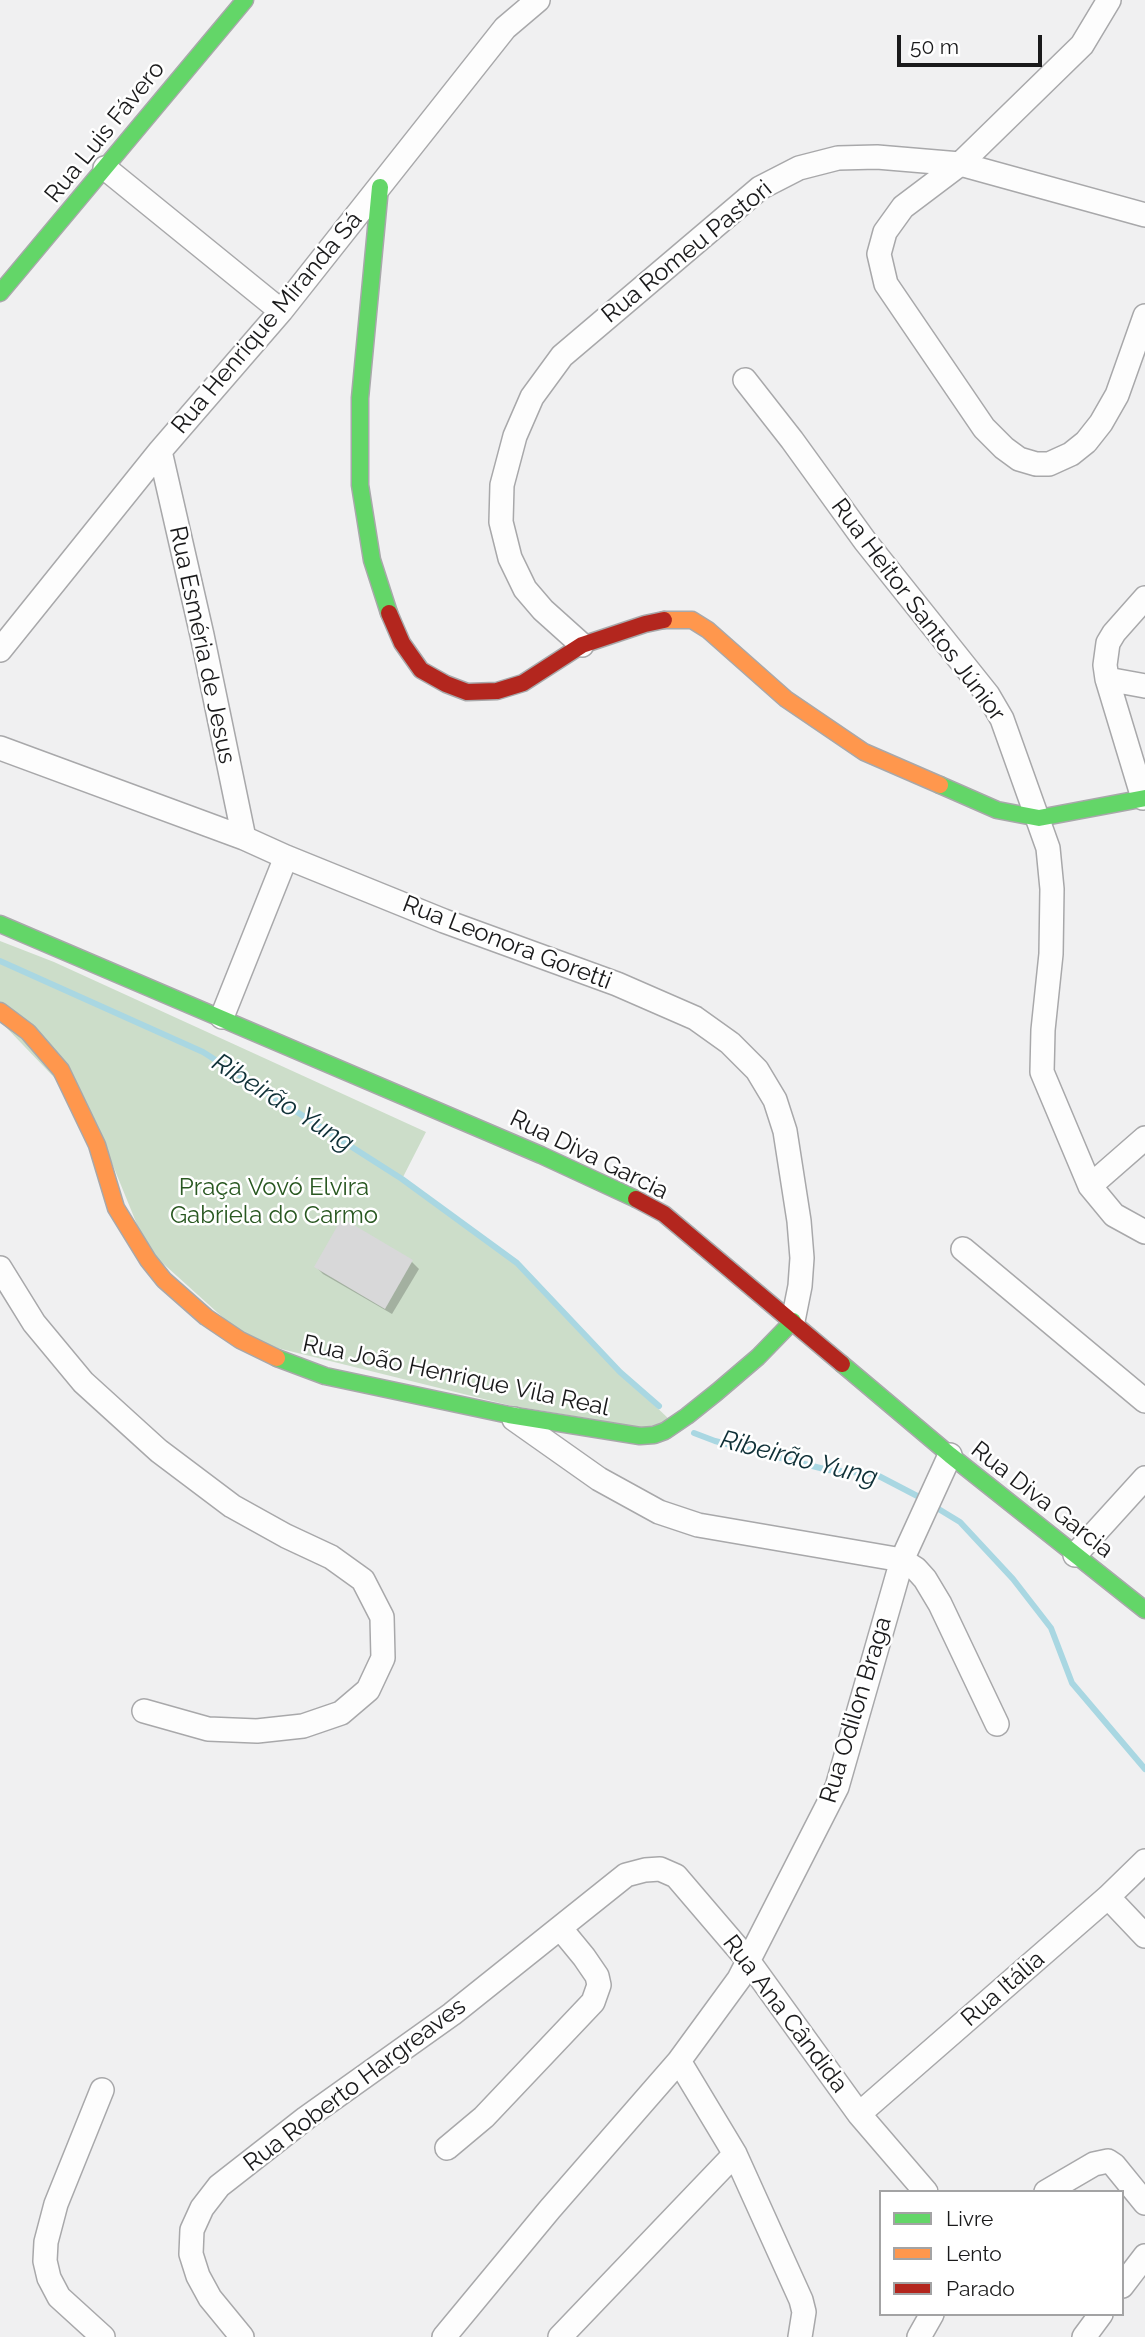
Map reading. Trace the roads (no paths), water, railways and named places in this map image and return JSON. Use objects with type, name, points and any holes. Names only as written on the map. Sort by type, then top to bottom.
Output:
[{"type":"street","name":"Rua Henrique Miranda Sá","points":[[0,650],[160,451],[281,311],[505,28],[538,0]]},
{"type":"street","points":[[1109,0],[1082,45],[960,164],[930,184],[904,207],[885,232],[879,254],[886,284],[984,428],[1019,459],[1036,464],[1049,464],[1071,454],[1086,442],[1101,423],[1117,395],[1145,316]]},
{"type":"street","name":"Rua Luis Fávero","points":[[0,293],[105,168],[237,3]]},
{"type":"street","name":"Rua Romeu Pastori","points":[[582,645],[543,610],[525,589],[510,558],[501,522],[502,485],[515,436],[532,397],[562,356],[760,188],[799,168],[838,158],[877,157],[960,164],[1145,215]]},
{"type":"street","points":[[105,168],[281,311]]},
{"type":"street","points":[[380,187],[360,398],[360,485],[372,560],[384,602],[402,643],[421,670],[446,684],[467,692],[497,691],[523,684],[582,645],[645,624],[671,619],[692,620],[708,630],[786,699],[864,752],[997,810],[1039,818],[1144,798],[1105,665],[1108,643],[1145,598]]},
{"type":"street","name":"Rua Heitor Santos Júnior","points":[[745,380],[865,541],[988,695],[1002,719],[1048,848],[1052,889],[1051,954],[1042,1030],[1042,1072],[1090,1186],[1114,1215],[1145,1232]]},
{"type":"street","name":"Rua Esméria de Jesus","points":[[160,451],[244,838]]},
{"type":"street","points":[[1107,679],[1145,686]]},
{"type":"street","name":"Rua Leonora Goretti","points":[[0,748],[244,838],[443,921],[617,984],[695,1018],[730,1043],[757,1070],[775,1100],[785,1131],[802,1258],[793,1321]]},
{"type":"street","points":[[222,1017],[286,857]]},
{"type":"street","name":"Rua Diva Garcia","points":[[0,924],[541,1155],[611,1186],[664,1214],[950,1455],[1145,1610]]},
{"type":"street","name":"Rua João Henrique Vila Real","points":[[0,1012],[28,1032],[61,1070],[97,1145],[116,1208],[129,1231],[164,1279],[206,1317],[240,1340],[286,1363],[325,1376],[509,1415],[640,1436],[654,1435],[687,1416],[717,1392],[758,1357],[793,1321]]},
{"type":"street","points":[[1090,1186],[1145,1138]]},
{"type":"street","points":[[963,1249],[1145,1401]]},
{"type":"street","points":[[0,1268],[34,1324],[83,1382],[121,1417],[159,1451],[232,1506],[331,1557],[363,1580],[382,1617],[383,1658],[369,1690],[341,1713],[303,1726],[257,1731],[208,1729],[144,1711]]},
{"type":"street","points":[[509,1415],[599,1479],[659,1512],[698,1525],[902,1560],[916,1569],[930,1588],[997,1724]]},
{"type":"street","name":"Rua Odilon Braga","points":[[747,1959],[837,1787],[902,1560],[950,1455]]},
{"type":"street","points":[[1075,1555],[1145,1478]]},
{"type":"street","name":"Rua Itália","points":[[859,2114],[1108,1897],[1145,1861]]},
{"type":"street","name":"Rua Ana Cândida","points":[[626,1875],[660,1869],[676,1875],[747,1959],[859,2114],[924,2190]]},
{"type":"street","name":"Rua Roberto Hargreaves","points":[[242,2337],[210,2298],[198,2276],[191,2254],[192,2230],[202,2208],[219,2186],[295,2126],[452,2014],[626,1875]]},
{"type":"street","points":[[1108,1897],[1145,1936]]},
{"type":"street","points":[[447,2148],[484,2117],[593,2002],[599,1985],[597,1976],[561,1929]]},
{"type":"street","points":[[444,2337],[550,2209],[679,2061],[739,1979],[747,1959]]},
{"type":"street","points":[[679,2061],[735,2154],[802,2300],[804,2312],[800,2337]]},
{"type":"street","points":[[102,2090],[56,2204],[46,2242],[46,2262],[49,2278],[59,2297],[103,2337]]},
{"type":"street","points":[[560,2337],[735,2154]]},
{"type":"street","points":[[1049,2190],[1094,2164],[1108,2161],[1145,2203]]},
{"type":"street","points":[[1124,2283],[1145,2256]]},
{"type":"street","points":[[919,2337],[931,2316]]},
{"type":"street","points":[[1084,2337],[1100,2316]]},
{"type":"waterway","name":"Ribeirão Yung","points":[[0,961],[203,1052],[402,1179],[517,1263],[620,1372],[659,1406]]},
{"type":"waterway","name":"Ribeirão Yung","points":[[694,1433],[715,1441],[828,1470],[875,1474],[923,1499]]},
{"type":"waterway","name":"Ribeirão Yung","points":[[932,1505],[960,1522],[1013,1579],[1051,1628],[1072,1683],[1145,1769]]},
{"type":"park label","name":"Praça Vovó Elvira Gabriela do Carmo","points":[[274,1202]]}]
